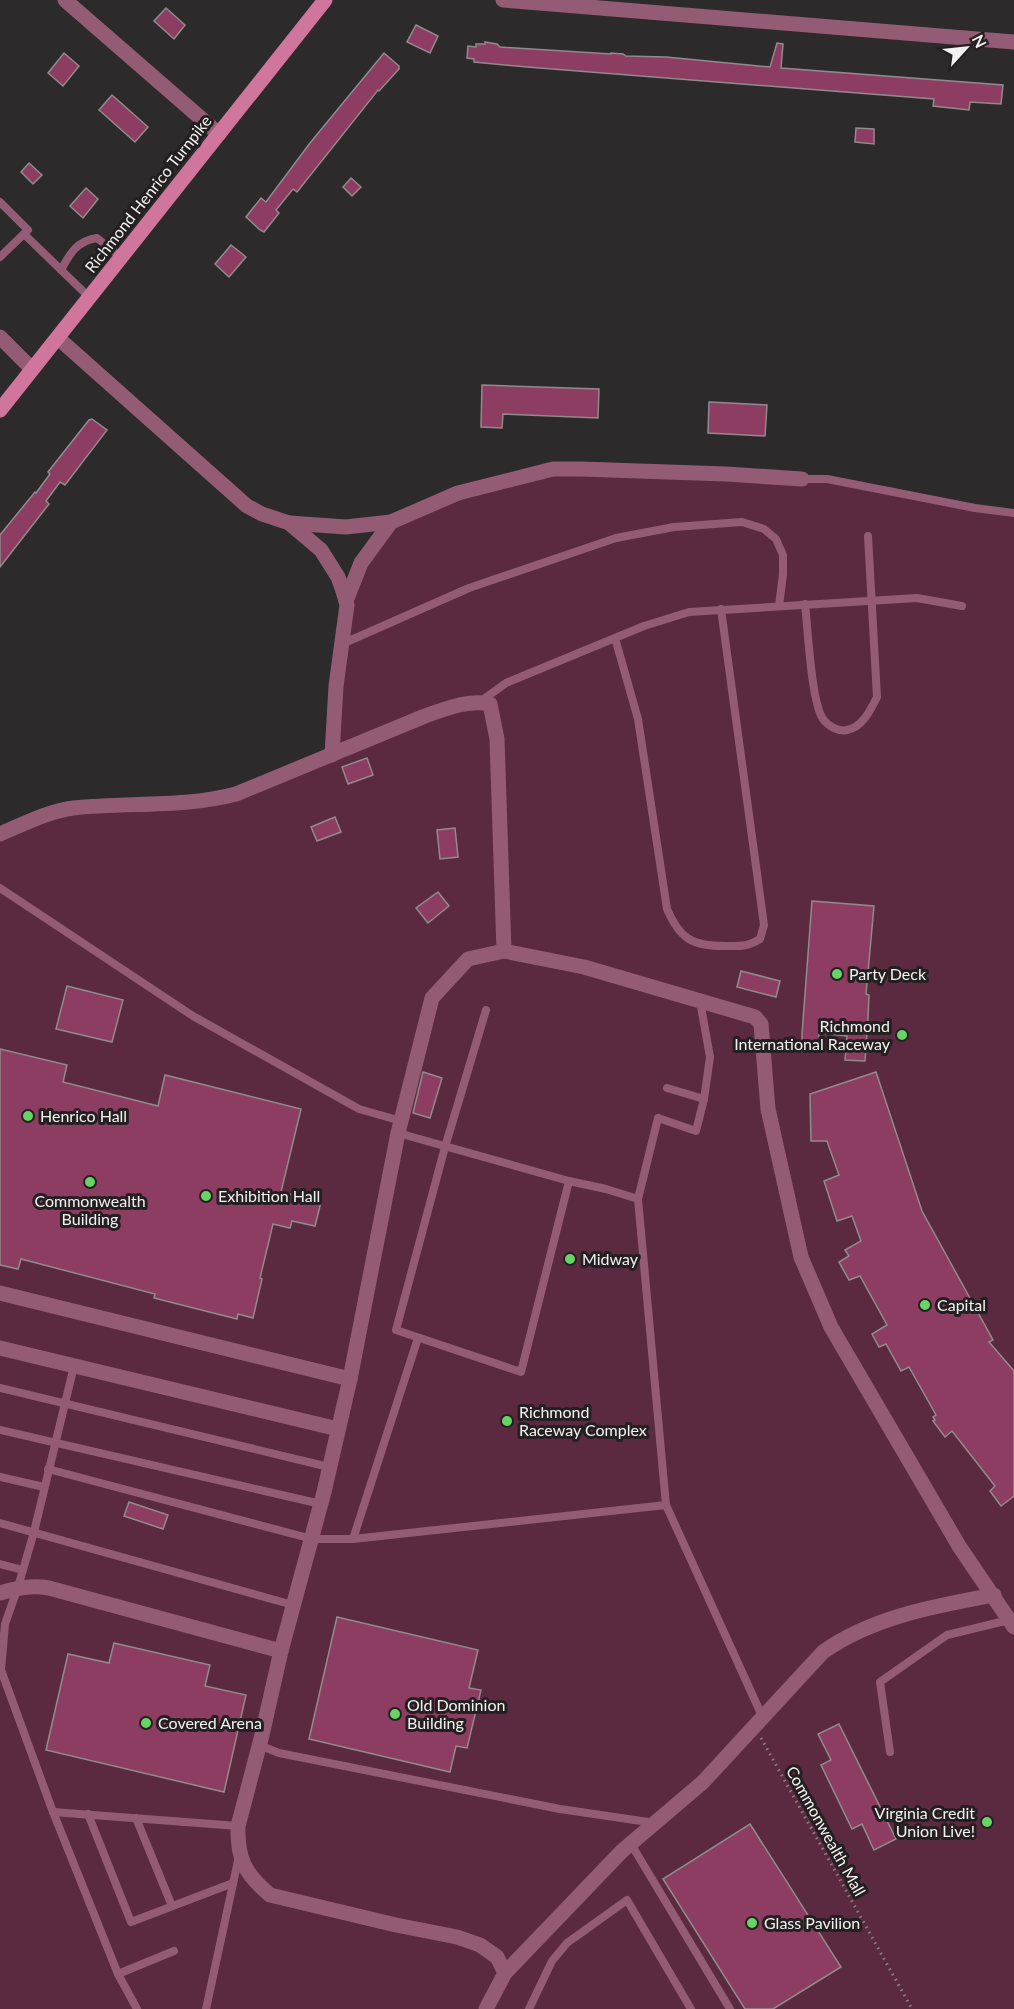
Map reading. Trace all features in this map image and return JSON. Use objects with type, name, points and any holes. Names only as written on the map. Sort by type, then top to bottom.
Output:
[{"type":"main road","name":"Richmond Henrico Turnpike","points":[[0,410],[325,0]]},
{"type":"street","points":[[65,0],[219,134]]},
{"type":"street","points":[[503,0],[1014,42]]},
{"type":"street","points":[[0,337],[32,369]]},
{"type":"street","points":[[58,338],[247,506],[289,523],[346,527],[391,522],[458,493],[553,470],[581,468],[802,479]]},
{"type":"street","points":[[332,754],[336,686],[346,601],[361,563],[391,522]]},
{"type":"street","points":[[289,523],[321,550],[327,558],[338,577],[346,601]]},
{"type":"street","points":[[0,834],[50,813],[75,808],[221,798],[236,794],[425,716],[480,702],[490,704],[497,739],[504,951]]},
{"type":"street","points":[[505,1973],[496,1957],[480,1945],[457,1937],[270,1895],[255,1882],[239,1856],[238,1826],[281,1651],[321,1504],[350,1379],[400,1127],[432,998],[468,959],[504,951],[584,967],[755,1017],[761,1024],[768,1109],[801,1257],[831,1327],[959,1546],[1012,1624]]},
{"type":"street","points":[[0,1293],[350,1379]]},
{"type":"street","points":[[0,1348],[338,1429]]},
{"type":"street","points":[[0,1593],[18,1587],[49,1588],[281,1651]]},
{"type":"street","points":[[486,2009],[505,1973],[631,1844],[703,1782],[823,1652],[839,1640],[888,1619],[994,1595]]},
{"type":"lane","points":[[0,202],[28,230],[0,257]]},
{"type":"lane","points":[[24,234],[90,298]]},
{"type":"lane","points":[[61,270],[76,246],[89,239],[97,238],[122,258]]},
{"type":"lane","points":[[802,479],[827,479],[975,508],[1014,513]]},
{"type":"lane","points":[[342,644],[469,588],[616,538],[674,527],[742,522],[764,529],[776,539],[783,555],[779,606]]},
{"type":"lane","points":[[805,604],[815,691],[822,717],[831,728],[847,730],[870,713],[877,697],[868,536]]},
{"type":"lane","points":[[480,702],[506,683],[644,626],[689,612],[917,598],[962,606]]},
{"type":"lane","points":[[615,638],[638,718],[667,909],[674,926],[687,938],[703,946],[749,945],[760,939],[764,925],[722,609]]},
{"type":"lane","points":[[0,888],[193,1016],[359,1108],[445,1147],[638,1199]]},
{"type":"lane","points":[[700,1001],[710,1057],[704,1099],[696,1131],[658,1118],[638,1199],[666,1505],[758,1723]]},
{"type":"lane","points":[[486,1010],[445,1147],[396,1330],[521,1372],[569,1181]]},
{"type":"lane","points":[[667,1088],[704,1099]]},
{"type":"lane","points":[[353,1539],[418,1338]]},
{"type":"lane","points":[[74,1366],[34,1532],[2,1632],[1,1670],[53,1812],[118,1974],[137,2009]]},
{"type":"lane","points":[[0,1388],[329,1467]]},
{"type":"lane","points":[[0,1430],[321,1504]]},
{"type":"lane","points":[[48,1469],[312,1539],[353,1539],[666,1505]]},
{"type":"lane","points":[[0,1477],[44,1487]]},
{"type":"lane","points":[[0,1523],[293,1605]]},
{"type":"lane","points":[[0,1564],[23,1570]]},
{"type":"lane","points":[[890,1752],[880,1682],[947,1635],[1012,1624]]},
{"type":"lane","points":[[259,1745],[279,1753],[560,1809],[655,1823]]},
{"type":"lane","points":[[53,1812],[238,1826]]},
{"type":"lane","points":[[88,1814],[131,1922],[232,1883]]},
{"type":"lane","points":[[136,1818],[172,1906]]},
{"type":"lane","points":[[631,1844],[729,2009]]},
{"type":"lane","points":[[206,2009],[239,1856]]},
{"type":"lane","points":[[529,2009],[552,1961],[567,1943],[627,1900],[692,2009]]},
{"type":"lane","points":[[118,1974],[174,1951]]},
{"type":"path","name":"Commonwealth Mall","points":[[758,1723],[912,2009]]},
{"type":"shaded area","name":"Richmond Raceway Complex","points":[[553,469],[802,479],[891,487],[965,510],[1014,512],[1014,2009],[0,2009],[0,834],[36,820],[221,798],[332,755],[347,606],[391,522]]},
{"type":"building","points":[[166,8],[185,25],[174,39],[154,21]]},
{"type":"building","points":[[416,25],[438,36],[430,53],[407,42]]},
{"type":"building","points":[[485,42],[497,44],[500,47],[666,57],[770,67],[777,43],[783,44],[781,68],[1003,85],[1001,104],[970,102],[969,110],[933,106],[934,99],[527,67],[474,62],[474,59],[467,58],[468,46],[476,47],[476,44],[485,44]]},
{"type":"building","points":[[64,53],[79,66],[63,86],[48,73]]},
{"type":"building","points":[[384,53],[399,66],[399,69],[378,90],[297,192],[293,189],[276,210],[279,213],[264,232],[260,230],[246,217],[261,198],[266,202],[310,143]]},
{"type":"building","points":[[112,95],[148,127],[135,142],[99,110]]},
{"type":"building","points":[[856,128],[874,129],[874,144],[855,142]]},
{"type":"building","points":[[29,163],[42,175],[33,184],[21,172]]},
{"type":"building","points":[[351,178],[361,187],[352,196],[343,187]]},
{"type":"building","points":[[86,188],[98,199],[83,218],[70,206]]},
{"type":"building","points":[[231,245],[246,257],[229,277],[215,264]]},
{"type":"building","points":[[482,385],[599,389],[598,418],[503,414],[502,428],[481,427]]},
{"type":"building","points":[[709,402],[767,405],[765,436],[708,433]]},
{"type":"building","points":[[92,419],[107,430],[65,485],[60,482],[46,501],[49,504],[0,567],[0,535],[36,493],[50,474],[48,472]]},
{"type":"building","points":[[367,758],[373,775],[348,784],[342,767]]},
{"type":"building","points":[[335,817],[341,832],[317,841],[311,827]]},
{"type":"building","points":[[455,828],[458,857],[440,859],[437,830]]},
{"type":"building","points":[[438,892],[449,906],[428,923],[416,908]]},
{"type":"building","name":"Party Deck","points":[[812,901],[874,906],[866,994],[869,995],[865,1061],[845,1060],[847,1036],[819,1033],[819,1051],[802,1052]]},
{"type":"building","points":[[741,971],[780,981],[776,997],[737,987]]},
{"type":"building","points":[[67,986],[123,1000],[112,1042],[56,1029]]},
{"type":"building","points":[[0,1049],[67,1065],[63,1082],[158,1106],[165,1075],[301,1109],[281,1192],[321,1202],[315,1226],[292,1221],[290,1228],[273,1224],[253,1318],[238,1314],[237,1319],[154,1298],[155,1294],[21,1259],[18,1269],[0,1265]]},
{"type":"building","points":[[423,1072],[442,1078],[430,1118],[413,1113]]},
{"type":"building","name":"Capital","points":[[876,1072],[922,1211],[993,1340],[989,1342],[1014,1371],[1014,1496],[1001,1506],[990,1491],[995,1486],[952,1431],[945,1437],[933,1421],[936,1415],[909,1367],[901,1371],[886,1344],[879,1347],[872,1334],[887,1325],[860,1276],[849,1280],[839,1262],[849,1256],[845,1250],[861,1241],[852,1216],[837,1221],[824,1181],[839,1175],[827,1141],[811,1141],[810,1094]]},
{"type":"building","points":[[129,1502],[168,1515],[163,1529],[124,1516]]},
{"type":"building","name":"Old Dominion Building","points":[[337,1617],[478,1650],[469,1688],[481,1690],[467,1748],[456,1746],[450,1772],[309,1739]]},
{"type":"building","name":"Covered Arena","points":[[114,1643],[210,1665],[205,1686],[246,1695],[224,1792],[46,1750],[68,1654],[109,1663]]},
{"type":"building","points":[[839,1724],[896,1839],[874,1850],[862,1824],[852,1829],[821,1765],[831,1760],[818,1734]]},
{"type":"building","name":"Glass Pavilion","points":[[750,1824],[841,1967],[773,2009],[745,2009],[663,1879]]},
{"type":"place","name":"Party Deck","points":[[837,974]]},
{"type":"place","name":"Richmond International Raceway","points":[[902,1035]]},
{"type":"place","name":"Henrico Hall","points":[[28,1116]]},
{"type":"place","name":"Commonwealth Building","points":[[90,1182]]},
{"type":"place","name":"Exhibition Hall","points":[[206,1196]]},
{"type":"place","name":"Midway","points":[[570,1259]]},
{"type":"place","name":"Capital","points":[[925,1305]]},
{"type":"place","name":"Richmond Raceway Complex","points":[[507,1421]]},
{"type":"place","name":"Old Dominion Building","points":[[395,1714]]},
{"type":"place","name":"Covered Arena","points":[[146,1723]]},
{"type":"place","name":"Virginia Credit Union Live!","points":[[987,1822]]},
{"type":"place","name":"Glass Pavilion","points":[[752,1923]]}]
